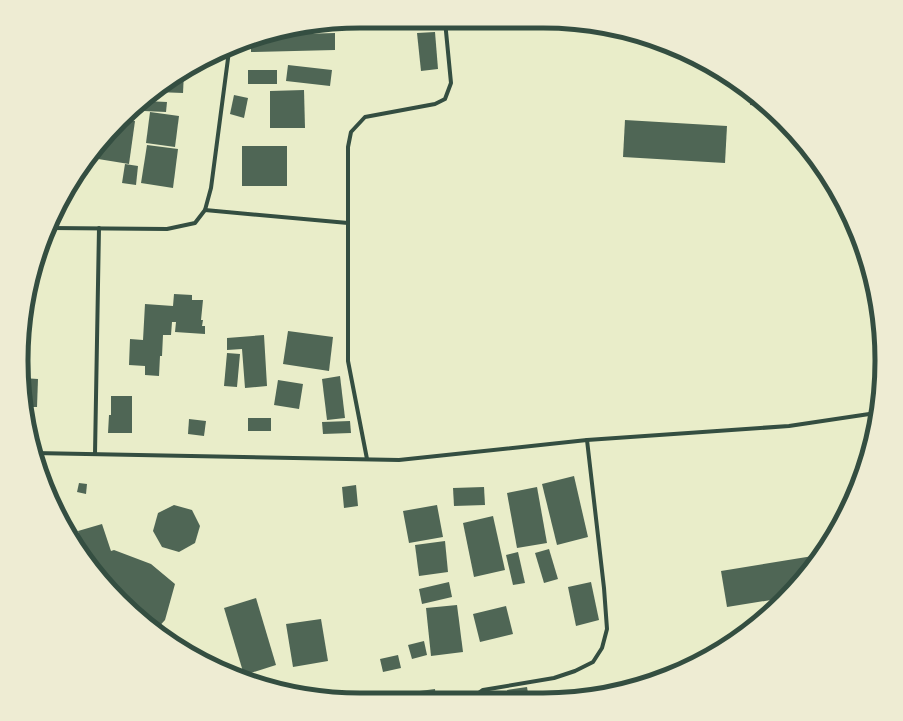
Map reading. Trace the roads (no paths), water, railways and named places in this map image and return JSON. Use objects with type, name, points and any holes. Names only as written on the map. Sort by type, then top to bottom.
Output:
[{"type":"street","points":[[367,460],[348,360],[348,147],[351,132],[366,117],[435,104],[445,99],[451,83],[446,28]]},
{"type":"street","points":[[55,228],[167,229],[195,223],[205,210],[211,188],[228,55]]},
{"type":"street","points":[[205,210],[348,223]]},
{"type":"street","points":[[95,454],[99,228]]},
{"type":"street","points":[[41,453],[399,460],[587,440],[789,426],[871,414]]},
{"type":"street","points":[[479,693],[483,690],[554,678],[575,671],[593,662],[602,648],[607,629],[604,588],[587,440]]}]
